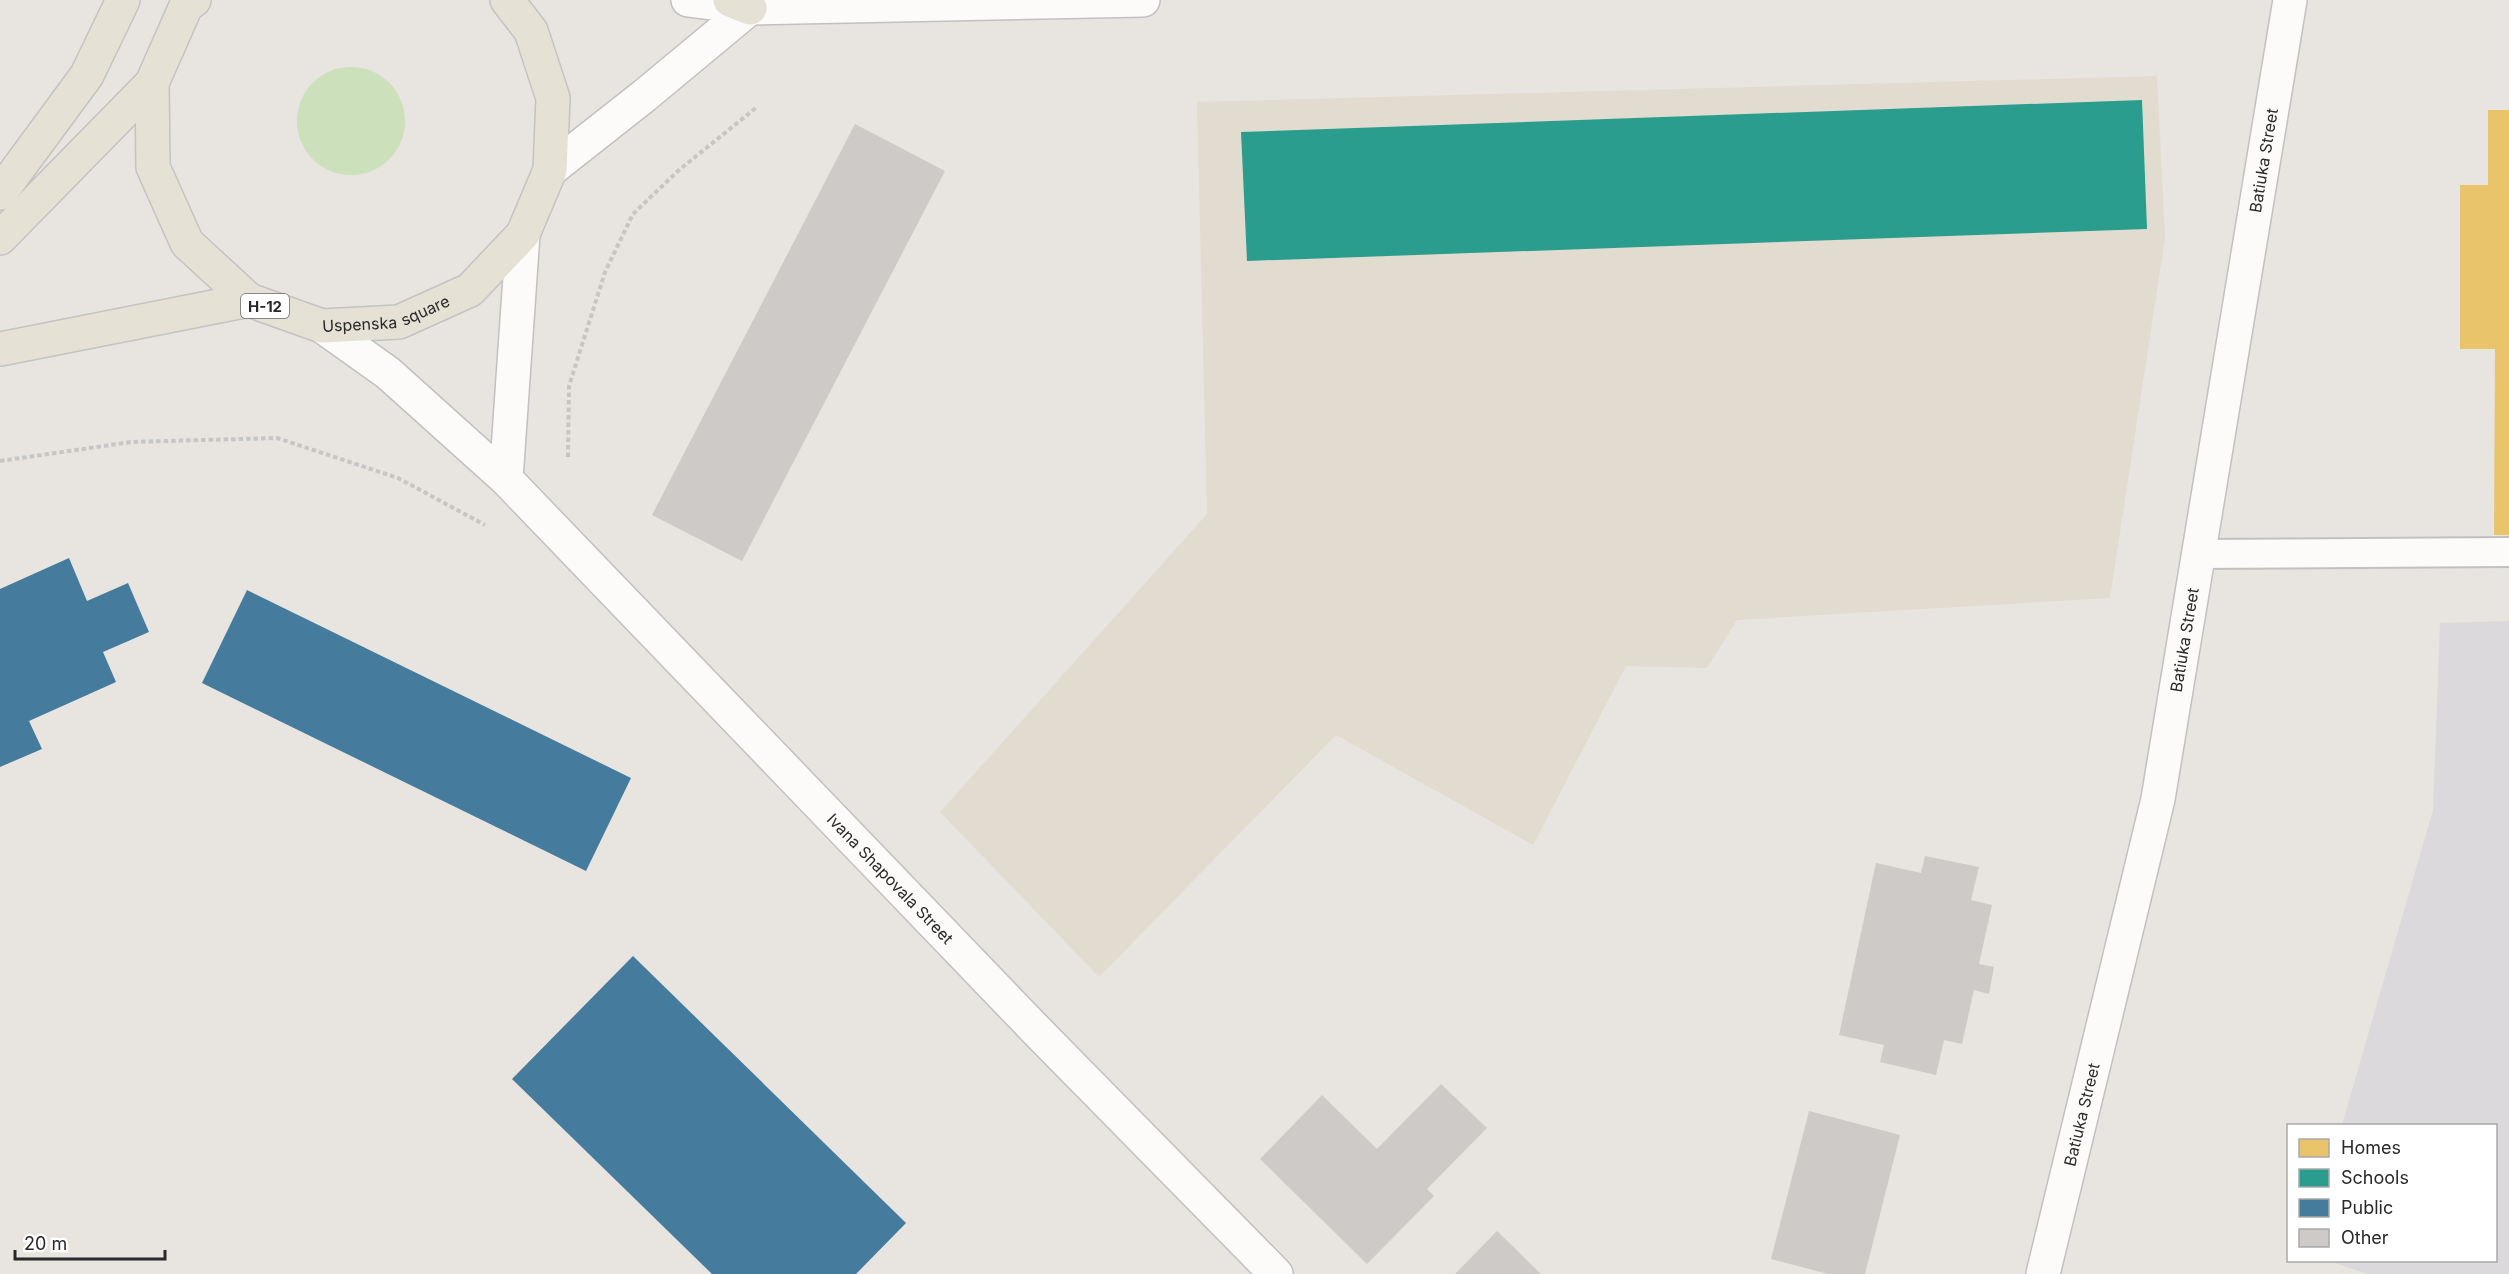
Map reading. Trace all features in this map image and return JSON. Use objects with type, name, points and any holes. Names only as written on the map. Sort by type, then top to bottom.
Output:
[{"type":"main road","points":[[0,193],[87,75],[123,0]]},
{"type":"main road","name":"Uspenska square","points":[[189,2],[152,84],[153,167],[187,243],[249,300],[322,326],[399,322],[440,304],[470,290],[523,234],[550,170],[553,99],[531,32],[507,0]]},
{"type":"main road","points":[[0,238],[152,84]]},
{"type":"main road","name":"Н-12","points":[[0,349],[249,300]]},
{"type":"street","points":[[688,0],[740,4],[1143,0]]},
{"type":"street","name":"Batiuka Street","points":[[2043,1274],[2158,799],[2290,0]]},
{"type":"street","points":[[550,170],[644,96],[740,4]]},
{"type":"street","points":[[506,479],[523,234]]},
{"type":"street","name":"Ivana Shapovala Street","points":[[322,326],[388,373],[506,479],[1036,1030],[1276,1274]]},
{"type":"lane","points":[[2198,554],[2509,552]]},
{"type":"path","points":[[568,457],[569,386],[605,272],[633,214],[679,170],[757,107]]},
{"type":"path","points":[[0,461],[131,442],[277,438],[398,478],[485,525]]},
{"type":"shaded area","points":[[2157,76],[2165,238],[2110,598],[1737,620],[1707,668],[1626,666],[1533,845],[1336,735],[1099,977],[940,812],[1207,514],[1197,102]]},
{"type":"shaded area","points":[[2509,621],[2509,1274],[2367,1274],[2332,1262],[2497,1262],[2497,1124],[2342,1124],[2433,810],[2440,623]]},
{"type":"green space","points":[[351,67],[372,71],[389,83],[401,100],[405,121],[401,142],[389,159],[372,171],[351,175],[330,171],[313,159],[301,142],[297,121],[301,100],[313,83],[330,71]]},
{"type":"building: Homes","points":[[2488,110],[2509,110],[2509,535],[2494,535],[2495,349],[2460,349],[2460,185],[2488,185]]},
{"type":"building: Schools","points":[[2142,100],[2147,229],[1247,261],[1241,132]]},
{"type":"building: Public","points":[[69,558],[87,601],[128,583],[149,632],[103,652],[116,682],[29,721],[42,749],[0,767],[0,589]]},
{"type":"building: Public","points":[[247,590],[631,778],[586,871],[202,683]]},
{"type":"building: Public","points":[[633,956],[906,1223],[856,1274],[712,1274],[512,1079]]},
{"type":"building: Other","points":[[855,124],[945,171],[742,561],[652,515]]},
{"type":"building: Other","points":[[1925,856],[1979,867],[1971,900],[1992,905],[1979,964],[1994,967],[1989,994],[1974,990],[1962,1044],[1944,1040],[1936,1075],[1880,1062],[1884,1045],[1839,1035],[1876,863],[1921,873]]},
{"type":"building: Other","points":[[1441,1084],[1487,1128],[1427,1189],[1434,1196],[1367,1264],[1260,1159],[1322,1095],[1377,1149]]},
{"type":"building: Other","points":[[1809,1111],[1900,1135],[1865,1274],[1828,1274],[1771,1259]]},
{"type":"building: Other","points":[[1497,1231],[1541,1274],[1455,1274]]}]
